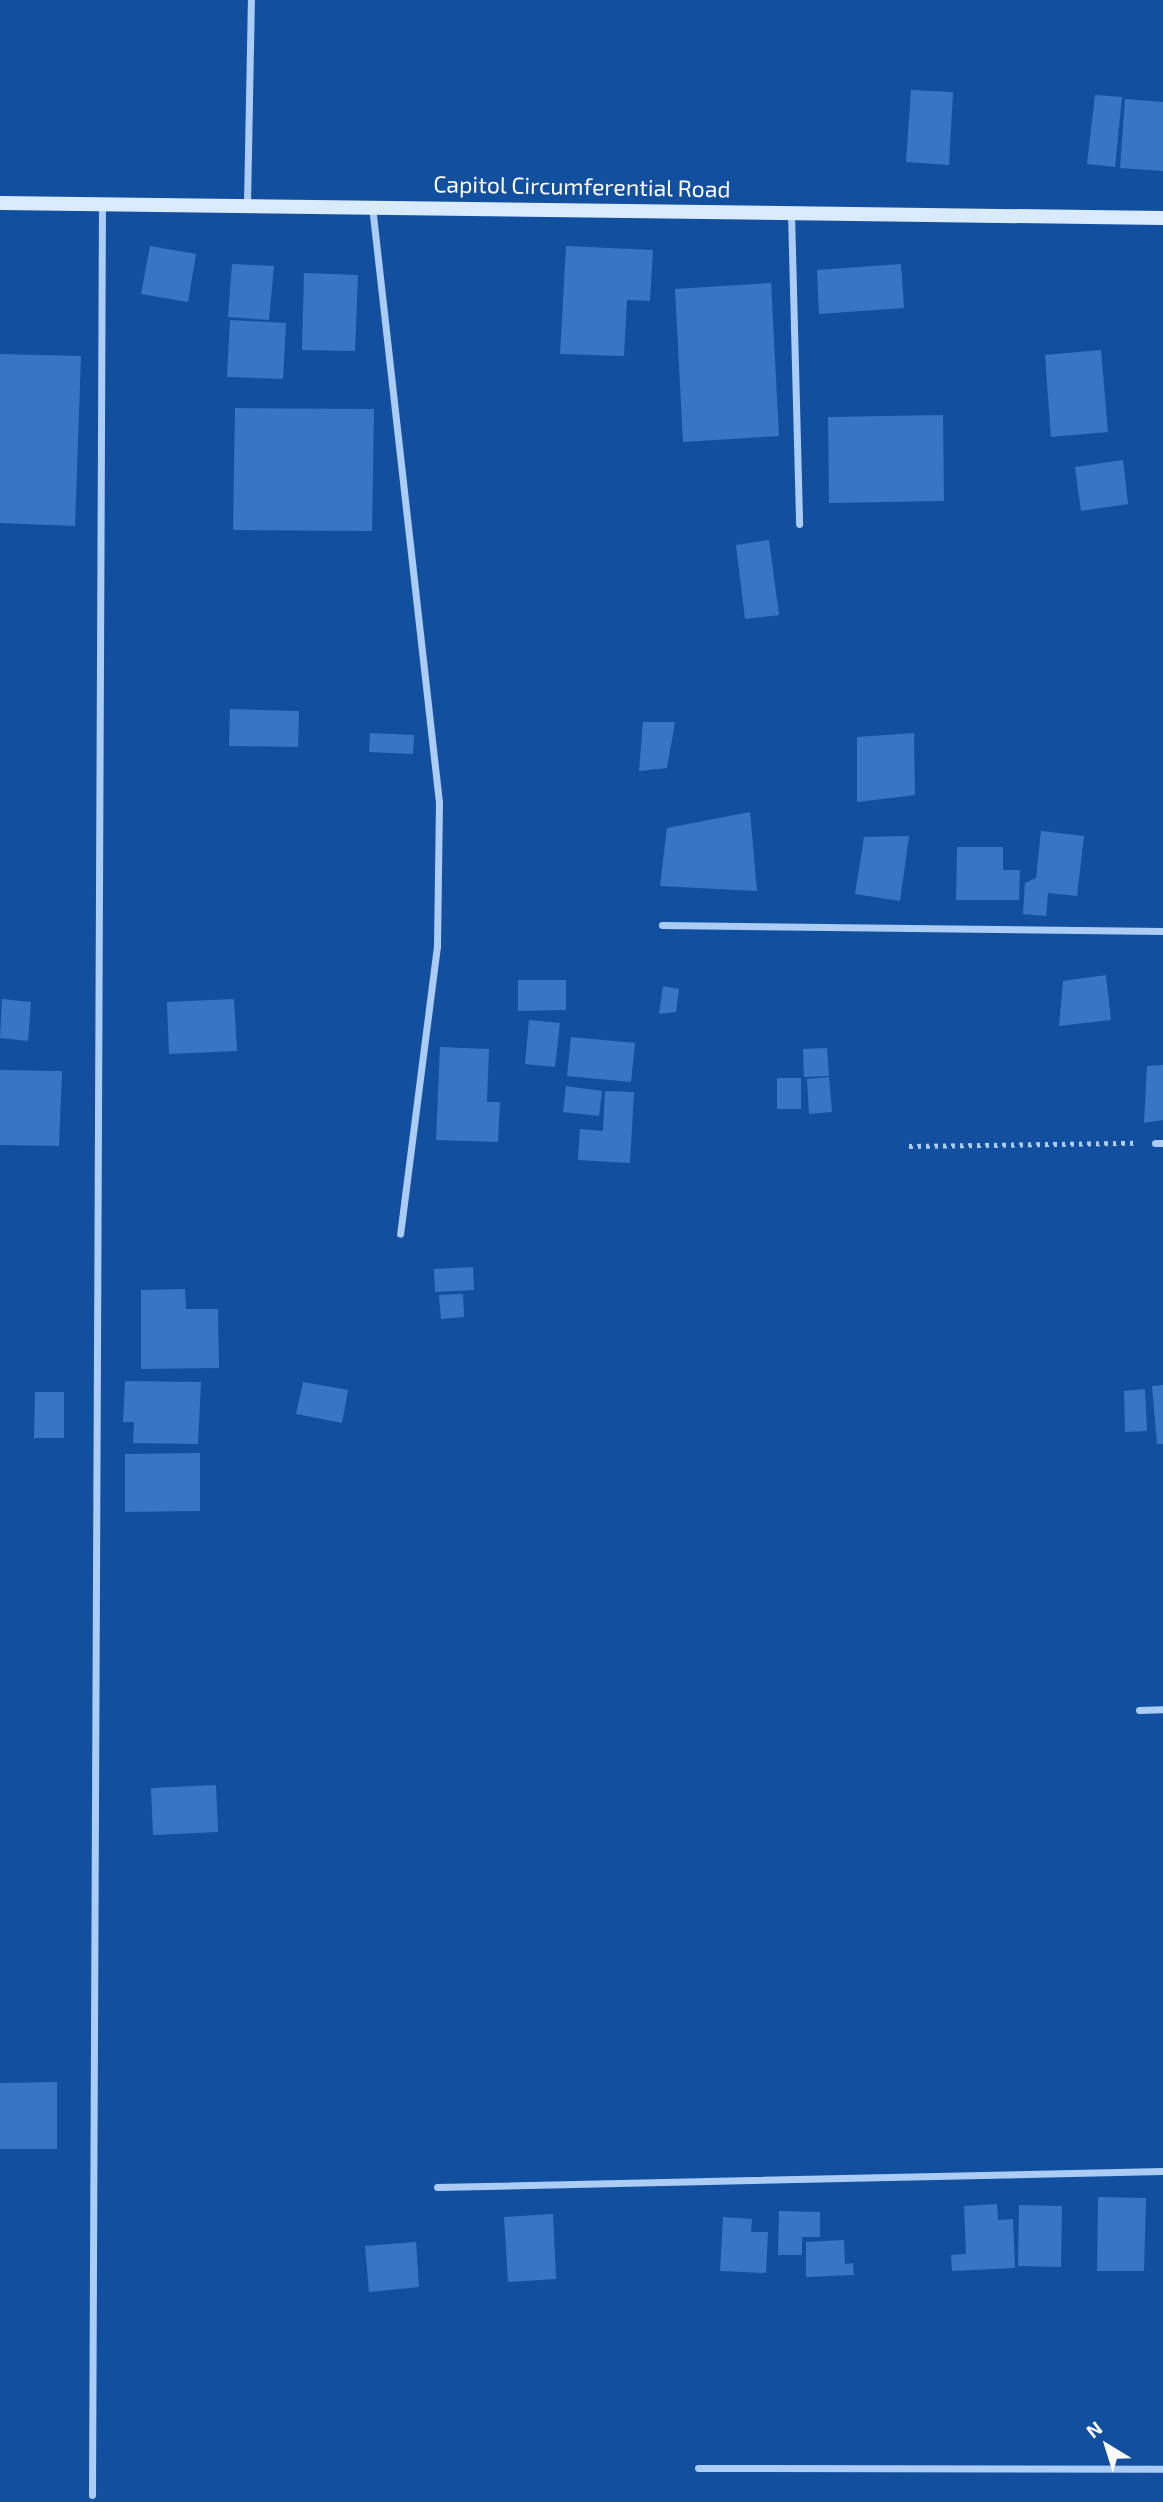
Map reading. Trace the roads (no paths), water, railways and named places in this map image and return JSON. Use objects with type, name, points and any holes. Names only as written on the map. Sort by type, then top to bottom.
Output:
[{"type":"main road","name":"Capitol Circumferential Road","points":[[0,203],[372,205],[1163,218]]},
{"type":"street","points":[[247,204],[251,0]]},
{"type":"street","points":[[92,2495],[102,203]]},
{"type":"street","points":[[372,205],[439,802],[437,946],[400,1234]]},
{"type":"street","points":[[791,212],[799,524]]},
{"type":"street","points":[[662,925],[1163,932]]},
{"type":"street","points":[[1139,1710],[1163,1709]]},
{"type":"street","points":[[437,2187],[1163,2171]]},
{"type":"street","points":[[698,2468],[1163,2469]]}]
